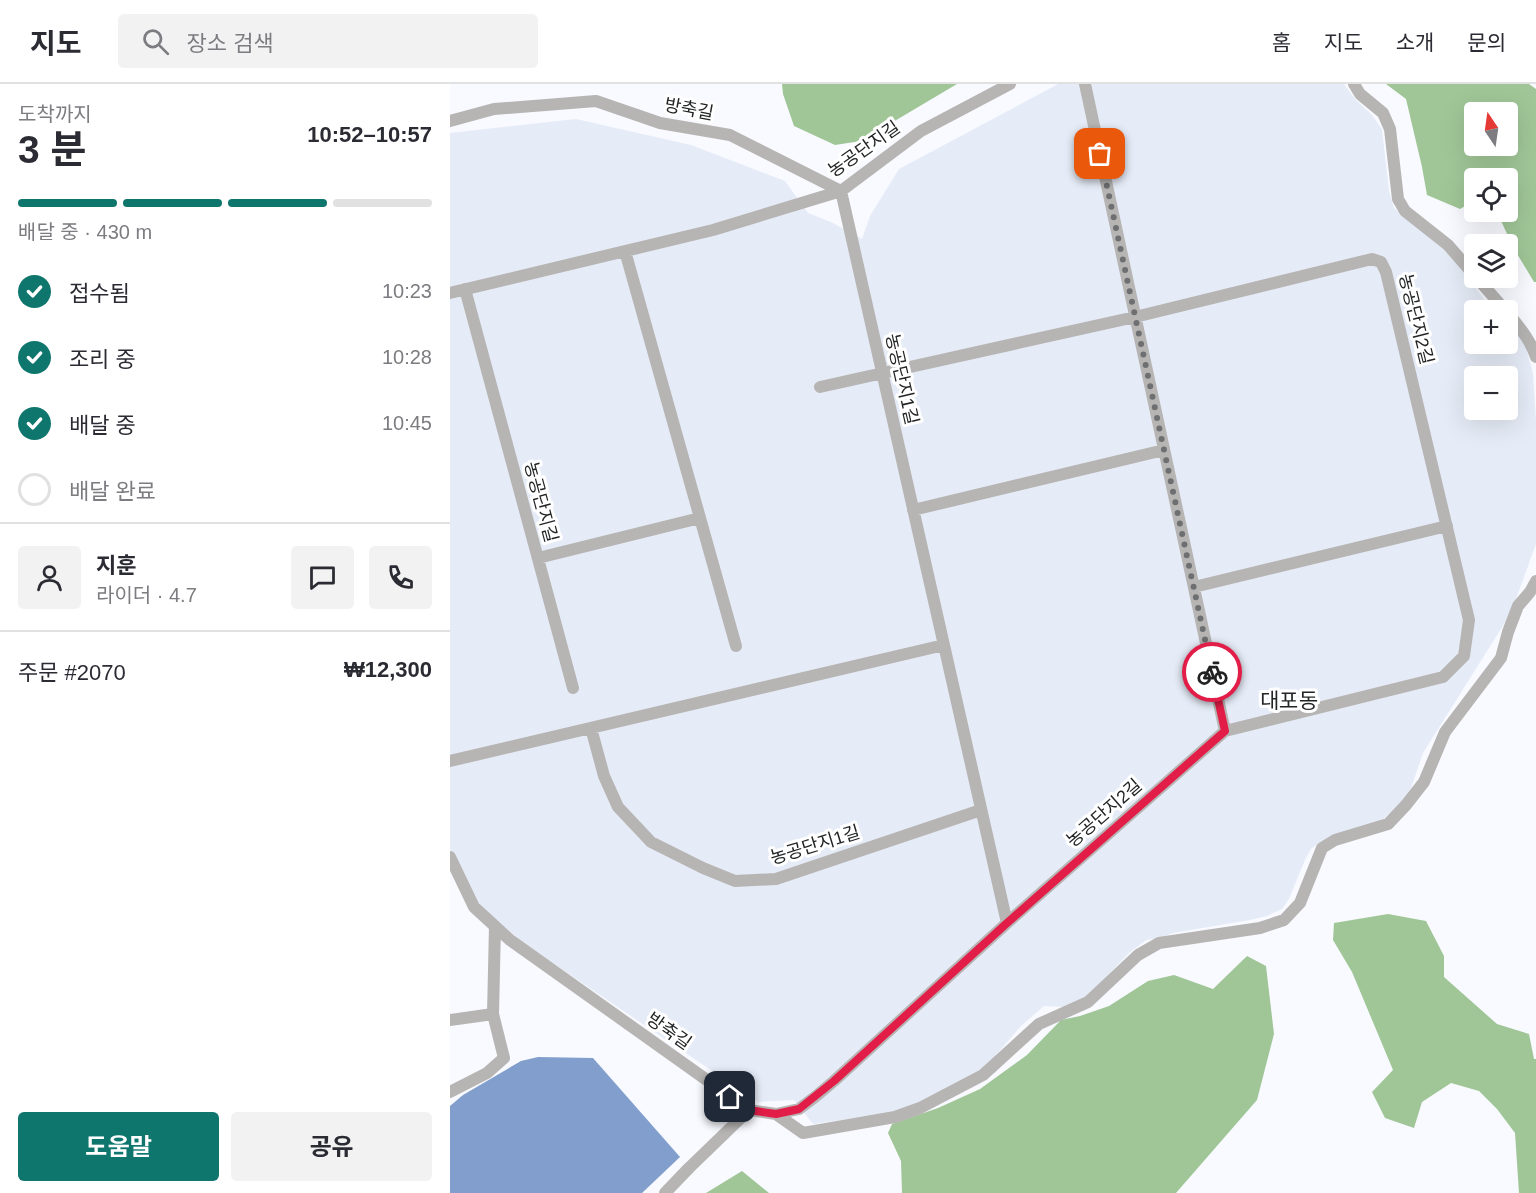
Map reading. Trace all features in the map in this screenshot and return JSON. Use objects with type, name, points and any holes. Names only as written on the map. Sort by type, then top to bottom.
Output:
[{"type":"street","name":"농공단지길","points":[[700,518],[538,558],[465,290],[713,230],[841,191],[921,131],[1010,84]]},
{"type":"street","points":[[1085,84],[1225,731]]},
{"type":"street","points":[[1354,84],[1360,94],[1383,113],[1390,129],[1398,198],[1404,211],[1448,245],[1464,263]]},
{"type":"street","name":"방축길","points":[[450,121],[494,109],[596,101],[660,123],[730,135],[841,191]]},
{"type":"street","name":"농공단지1길","points":[[841,191],[1007,923]]},
{"type":"street","points":[[625,251],[736,646]]},
{"type":"street","name":"농공단지2길","points":[[820,387],[1136,317],[1372,259],[1381,262],[1386,272],[1469,620],[1464,656],[1443,676],[1225,731],[1007,923]]},
{"type":"street","points":[[1486,288],[1497,300]]},
{"type":"street","points":[[450,293],[465,290]]},
{"type":"street","points":[[1518,325],[1536,357]]},
{"type":"street","points":[[913,510],[1164,450]]},
{"type":"street","points":[[1194,586],[1447,526]]},
{"type":"street","points":[[538,558],[573,688]]},
{"type":"street","points":[[776,1114],[803,1133],[895,1117],[920,1108],[983,1074],[1039,1024],[1088,1002],[1138,954],[1159,943],[1260,928],[1284,920],[1300,903],[1322,848],[1335,840],[1388,824],[1424,782],[1445,732],[1501,658],[1518,606],[1536,581]]},
{"type":"street","points":[[450,760],[944,645]]},
{"type":"street","name":"농공단지1길","points":[[591,728],[604,776],[618,807],[651,842],[735,881],[776,879],[981,810]]},
{"type":"street","points":[[450,857],[474,907],[495,926],[493,1014],[504,1058],[486,1073],[450,1092]]},
{"type":"street","name":"방축길","points":[[495,926],[510,940],[749,1110],[776,1114],[799,1109],[834,1081],[1007,923]]},
{"type":"street","points":[[450,1020],[493,1014]]},
{"type":"street","points":[[665,1193],[749,1110]]},
{"type":"shaded area","points":[[1058,84],[1344,84],[1382,129],[1389,191],[1394,208],[1444,245],[1464,272],[1464,288],[1476,288],[1485,300],[1464,300],[1464,354],[1518,354],[1518,332],[1523,335],[1533,374],[1536,421],[1536,544],[1511,613],[1423,753],[1411,788],[1405,798],[1380,822],[1329,838],[1311,849],[1289,899],[1282,909],[1250,920],[1146,940],[1129,953],[1087,997],[1065,1007],[1044,1006],[1021,1026],[982,1071],[917,1105],[890,1113],[813,1124],[794,1100],[758,1102],[526,945],[479,905],[450,849],[450,133],[576,119],[691,145],[785,181],[808,213],[831,222],[862,239],[870,216],[899,169]]},
{"type":"green space","points":[[782,84],[957,84],[861,141],[835,145],[794,126]]},
{"type":"green space","points":[[1386,84],[1529,84],[1536,89],[1536,282],[1518,255],[1518,234],[1507,234],[1502,222],[1518,222],[1518,168],[1464,168],[1464,207],[1460,209],[1427,195],[1406,99]]},
{"type":"green space","points":[[1388,914],[1426,921],[1444,956],[1444,977],[1497,1024],[1529,1034],[1534,1059],[1536,1059],[1536,1193],[1519,1193],[1515,1133],[1497,1109],[1479,1091],[1451,1083],[1422,1102],[1414,1128],[1385,1118],[1372,1092],[1393,1070],[1352,972],[1333,940],[1334,923]]},
{"type":"green space","points":[[1247,956],[1266,966],[1274,1034],[1257,1100],[1176,1193],[902,1193],[901,1161],[888,1133],[892,1124],[938,1108],[980,1089],[1027,1055],[1061,1020],[1109,1006],[1148,981],[1174,975],[1213,989]]},
{"type":"green space","points":[[742,1171],[769,1193],[706,1193]]},
{"type":"water","points":[[538,1057],[593,1058],[680,1157],[642,1193],[450,1193],[450,1106],[463,1095],[521,1061]]},
{"type":"way so far","points":[[1100,154],[1212,672]]},
{"type":"district","name":"대포동","points":[[1289,700]]},
{"type":"route","points":[[730,1097],[749,1110],[776,1114],[799,1109],[834,1081],[1007,923],[1225,731],[1212,672]]}]
